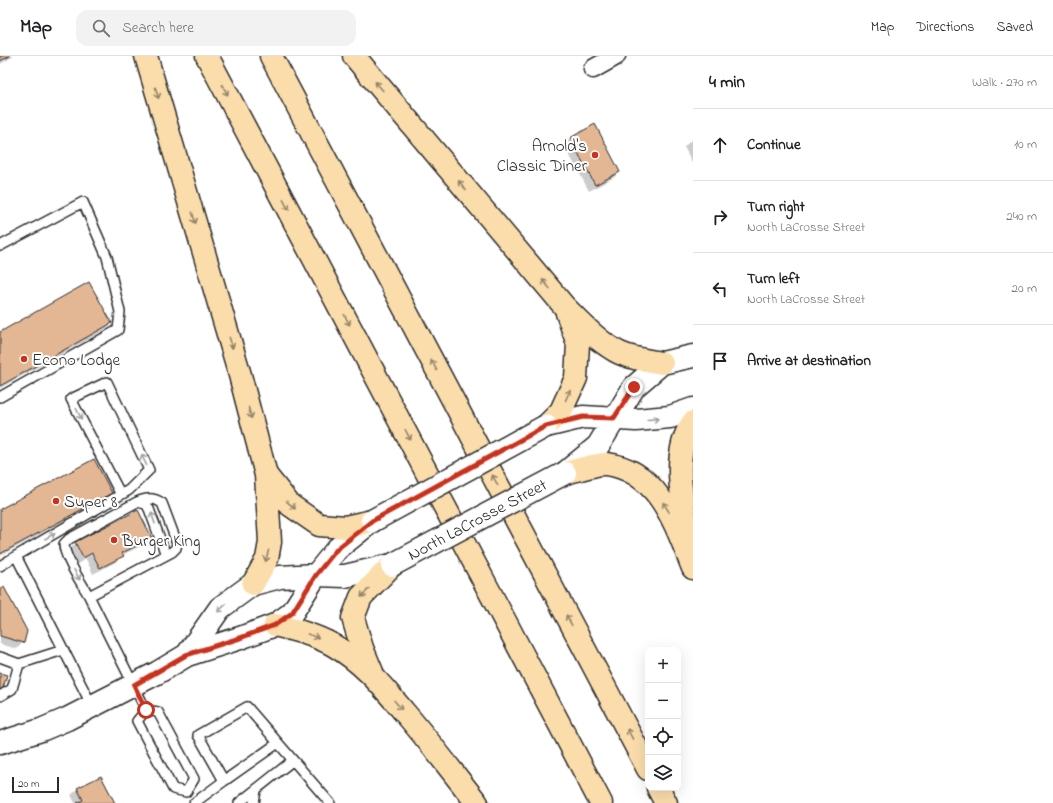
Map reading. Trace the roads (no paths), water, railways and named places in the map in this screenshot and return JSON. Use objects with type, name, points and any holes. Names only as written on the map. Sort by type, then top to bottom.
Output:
[{"type":"highway","points":[[146,56],[240,375],[266,475],[270,542],[267,559],[253,584]]},
{"type":"highway","points":[[207,56],[601,803]]},
{"type":"highway","points":[[272,56],[645,763]]},
{"type":"highway","points":[[354,56],[564,306],[592,333],[612,349],[641,360],[662,363]]},
{"type":"highway","points":[[546,426],[561,411],[576,378],[578,344],[564,306]]},
{"type":"highway","points":[[693,422],[683,442],[680,464],[680,490],[693,555]]},
{"type":"highway","points":[[564,473],[605,464],[631,471],[650,486],[665,504],[675,523],[693,568]]},
{"type":"highway","points":[[266,475],[290,505],[319,525],[345,527],[372,521]]},
{"type":"highway","points":[[373,675],[362,648],[353,618],[361,597],[392,564]]},
{"type":"highway","points":[[275,625],[313,636],[331,644],[373,675],[477,803]]},
{"type":"highway","points":[[660,791],[666,803]]},
{"type":"main road","name":"North LaCrosse Street","points":[[186,655],[220,608],[253,584],[280,577],[316,575],[345,576],[392,564],[564,473],[598,446],[634,387],[662,363],[693,356]]},
{"type":"main road","name":"North LaCrosse Street","points":[[0,743],[46,728],[134,685],[186,655],[275,625],[292,613],[316,575],[337,549],[372,521],[546,426],[583,417],[636,420],[670,417],[693,409]]},
{"type":"lane","points":[[0,246],[83,202],[107,257],[120,312],[118,330],[0,397]]},
{"type":"lane","points":[[0,566],[16,556],[121,495],[129,490],[149,470],[107,382],[71,399],[121,495]]},
{"type":"lane","points":[[89,596],[166,555],[176,548],[177,543],[162,503],[146,498],[69,539],[64,544],[67,557],[89,596],[146,710]]},
{"type":"lane","points":[[137,502],[146,504],[149,508],[166,555]]},
{"type":"lane","points":[[16,556],[92,706]]},
{"type":"lane","points":[[0,657],[19,664],[63,650]]},
{"type":"lane","points":[[0,696],[12,689],[19,664]]},
{"type":"lane","points":[[224,781],[198,735],[247,707],[292,761],[330,803]]},
{"type":"lane","points":[[146,710],[137,721],[173,789],[186,792],[193,803],[278,744]]},
{"type":"lane","points":[[146,710],[158,712],[194,779],[186,792]]},
{"type":"lane","points":[[239,803],[292,761]]},
{"type":"lane","points":[[254,803],[256,790]]},
{"type":"place","name":"Arnold's Classic Diner","points":[[595,155]]},
{"type":"place","name":"Econo Lodge","points":[[24,359]]},
{"type":"place","name":"Super 8","points":[[56,501]]},
{"type":"place","name":"Burger King","points":[[114,540]]}]
